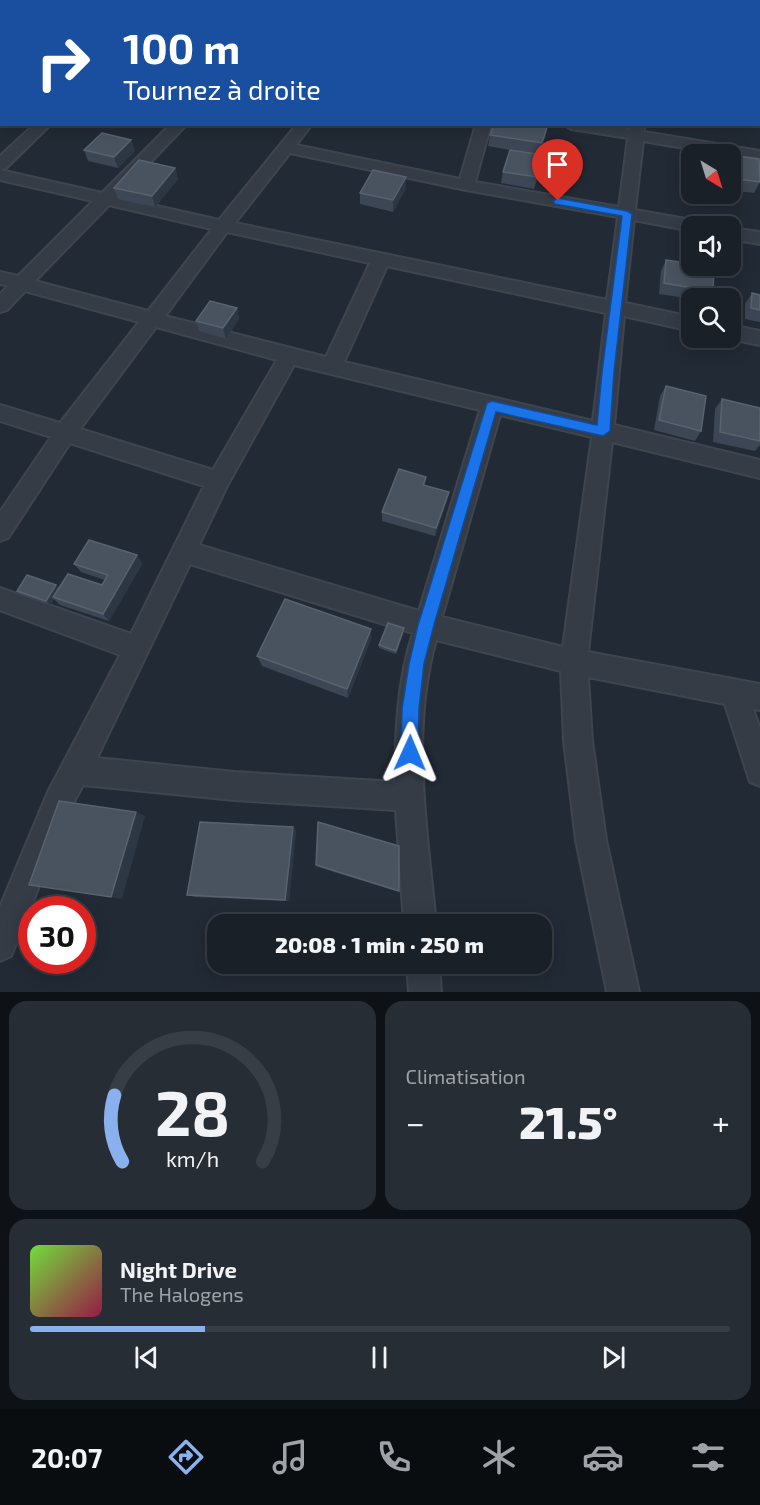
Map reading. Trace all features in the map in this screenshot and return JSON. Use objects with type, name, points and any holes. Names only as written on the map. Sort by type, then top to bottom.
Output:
[{"type":"street","points":[[0,165],[42,126]]},
{"type":"street","points":[[0,305],[178,126]]},
{"type":"street","points":[[0,531],[65,433],[223,226],[303,126]]},
{"type":"street","points":[[466,185],[483,126]]},
{"type":"street","points":[[597,126],[636,129],[760,156]]},
{"type":"street","points":[[623,992],[591,840],[578,741],[574,662],[603,431],[636,129]]},
{"type":"street","points":[[286,148],[466,185],[681,223]]},
{"type":"street","points":[[0,175],[223,226],[681,322]]},
{"type":"street","points":[[741,235],[760,238]]},
{"type":"street","points":[[332,366],[381,260]]},
{"type":"street","points":[[0,278],[289,357],[760,469]]},
{"type":"street","points":[[741,334],[760,338]]},
{"type":"street","points":[[0,945],[49,820],[77,770],[218,481],[289,357]]},
{"type":"street","points":[[419,914],[409,797],[410,709],[416,664],[492,406]]},
{"type":"street","points":[[0,413],[218,481]]},
{"type":"street","points":[[182,551],[426,625],[574,662],[747,695],[760,772]]},
{"type":"street","points":[[0,599],[135,648]]},
{"type":"street","points":[[77,770],[234,786],[409,797]]},
{"type":"street","points":[[424,974],[425,992]]},
{"type":"building","points":[[493,126],[547,126],[542,143],[490,135]]},
{"type":"building","points":[[102,133],[131,140],[114,157],[84,150]]},
{"type":"building","points":[[510,150],[543,155],[537,177],[503,172]]},
{"type":"building","points":[[741,157],[759,159],[760,182],[741,179]]},
{"type":"building","points":[[139,160],[175,168],[152,196],[114,188]]},
{"type":"building","points":[[373,170],[406,177],[393,200],[360,193]]},
{"type":"building","points":[[666,260],[681,262],[681,276],[714,276],[713,288],[695,288],[664,283]]},
{"type":"building","points":[[752,293],[760,295],[760,310],[751,308]]},
{"type":"building","points":[[210,301],[237,308],[223,328],[196,321]]},
{"type":"building","points":[[666,386],[706,396],[701,431],[659,420]]},
{"type":"building","points":[[722,399],[760,408],[760,441],[720,432]]},
{"type":"building","points":[[399,469],[426,477],[423,485],[449,492],[436,528],[382,512]]},
{"type":"building","points":[[89,540],[137,555],[103,614],[53,597],[68,574],[102,585],[108,575],[74,564]]},
{"type":"building","points":[[27,575],[56,585],[46,601],[17,591]]},
{"type":"building","points":[[285,599],[371,629],[347,689],[257,656]]},
{"type":"building","points":[[388,623],[404,628],[396,651],[379,645]]},
{"type":"building","points":[[59,801],[136,812],[111,897],[29,885]]},
{"type":"building","points":[[200,822],[293,827],[285,900],[187,895]]},
{"type":"building","points":[[318,822],[399,846],[399,891],[316,865]]},
{"type":"route","points":[[410,753],[410,709],[416,664],[492,406],[603,431],[627,214],[558,201]]}]
